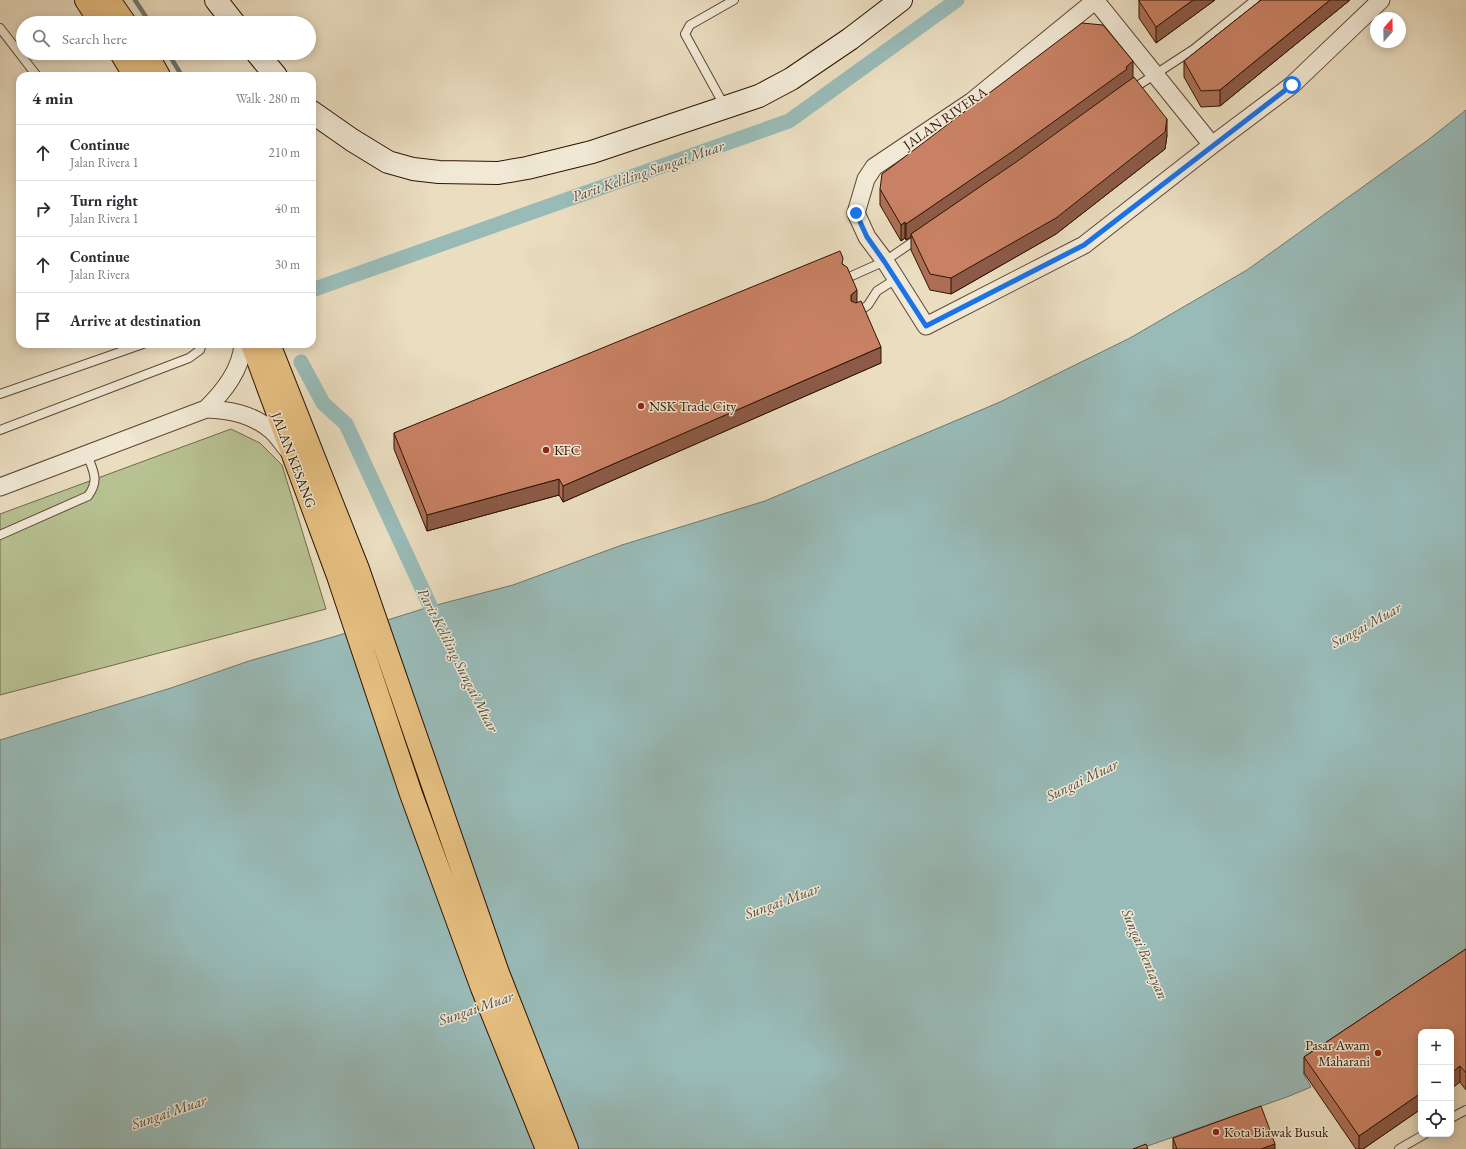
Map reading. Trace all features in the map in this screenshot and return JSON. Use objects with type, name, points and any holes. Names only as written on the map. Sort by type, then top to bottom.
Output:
[{"type":"main road","points":[[86,0],[96,16]]},
{"type":"main road","points":[[110,0],[121,16]]},
{"type":"main road","points":[[126,60],[133,72]]},
{"type":"main road","points":[[150,60],[157,72]]},
{"type":"main road","name":"JALAN KESANG","points":[[253,348],[292,456],[348,572]]},
{"type":"main road","name":"JALAN KESANG","points":[[270,348],[348,572]]},
{"type":"main road","points":[[348,572],[411,794],[476,974],[547,1149]]},
{"type":"main road","points":[[348,572],[498,973],[567,1149]]},
{"type":"street","points":[[216,0],[229,16]]},
{"type":"street","points":[[316,115],[346,137],[388,162],[413,169],[432,172],[498,173],[527,168],[592,152],[758,96],[791,79],[850,39],[901,0]]},
{"type":"street","points":[[1096,0],[1153,74],[1212,145],[1292,85],[1381,0]]},
{"type":"street","name":"JALAN RIVERA","points":[[1096,0],[971,102],[874,167],[866,179],[856,213],[867,237],[926,326],[1084,245],[1212,145]]},
{"type":"street","points":[[263,60],[273,72]]},
{"type":"street","points":[[206,409],[225,390],[239,365],[242,348]]},
{"type":"street","points":[[0,487],[206,409],[230,410],[250,417],[271,430],[292,456]]},
{"type":"lane","points":[[725,107],[685,34],[690,25],[734,0]]},
{"type":"lane","points":[[1122,96],[1153,74],[1194,49],[1255,0]]},
{"type":"lane","points":[[0,28],[16,49]]},
{"type":"lane","points":[[25,60],[34,72]]},
{"type":"lane","points":[[847,278],[884,261],[930,230]]},
{"type":"lane","points":[[856,314],[868,305],[878,291],[896,279]]},
{"type":"lane","points":[[0,394],[132,348]]},
{"type":"lane","points":[[0,430],[189,358],[201,348]]},
{"type":"lane","points":[[0,535],[88,496],[93,489],[96,480],[87,454]]},
{"type":"lane","points":[[1454,1116],[1466,1110]]},
{"type":"lane","points":[[1400,1149],[1420,1137]]},
{"type":"green space","points":[[231,429],[260,443],[282,465],[326,609],[0,695],[0,514]]},
{"type":"water","points":[[1466,110],[1466,965],[1303,1073],[1311,1087],[1287,1097],[1139,1149],[0,1149],[0,740],[171,688],[249,661],[429,607],[513,585],[622,545],[765,501],[1000,402],[1130,338],[1247,270],[1428,140]]},
{"type":"building","points":[[1139,0],[1193,0],[1156,27]]},
{"type":"building","points":[[1261,0],[1330,0],[1220,90],[1201,91],[1184,61]]},
{"type":"building","points":[[1082,23],[1103,25],[1133,61],[1126,67],[1127,69],[1013,151],[906,224],[905,222],[901,225],[880,189],[882,174]]},
{"type":"building","points":[[1134,77],[1167,119],[1165,132],[1056,218],[951,278],[930,274],[911,234],[1019,160]]},
{"type":"building","name":"NSK Trade City","points":[[840,251],[843,258],[842,264],[847,267],[857,290],[851,295],[851,301],[856,303],[861,301],[881,347],[563,486],[559,479],[427,515],[394,433]]},
{"type":"building","name":"Pasar Awam Maharani","points":[[1466,949],[1466,1073],[1460,1066],[1454,1071],[1454,1029],[1418,1029],[1418,1095],[1359,1136],[1304,1057]]},
{"type":"building","points":[[1261,1106],[1275,1144],[1261,1149],[1177,1149],[1173,1138]]},
{"type":"building","points":[[1146,1144],[1148,1149],[1133,1149]]},
{"type":"waterway","points":[[135,0],[145,16]]},
{"type":"waterway","name":"Parit Keliling Sungai Muar","points":[[316,289],[789,121],[957,0]]},
{"type":"waterway","points":[[172,60],[180,72]]},
{"type":"waterway","name":"Parit Keliling Sungai Muar","points":[[301,362],[323,403],[346,424],[439,625]]},
{"type":"place","name":"NSK Trade City","points":[[641,406]]},
{"type":"place","name":"KFC","points":[[546,450]]},
{"type":"place","name":"Pasar Awam Maharani","points":[[1378,1053]]},
{"type":"place","name":"Kota Biawak Busuk","points":[[1216,1132]]},
{"type":"route","points":[[856,213],[867,237],[926,326],[1084,245],[1212,145],[1292,85]]},
{"type":"water label","name":"Sungai Muar","points":[[1366,625]]},
{"type":"water label","name":"Sungai Muar","points":[[1082,780]]},
{"type":"water label","name":"Sungai Muar","points":[[782,901]]},
{"type":"water label","name":"Sungai Bentayan","points":[[1145,954]]},
{"type":"water label","name":"Sungai Muar","points":[[476,1008]]},
{"type":"water label","name":"Sungai Muar","points":[[169,1112]]}]
